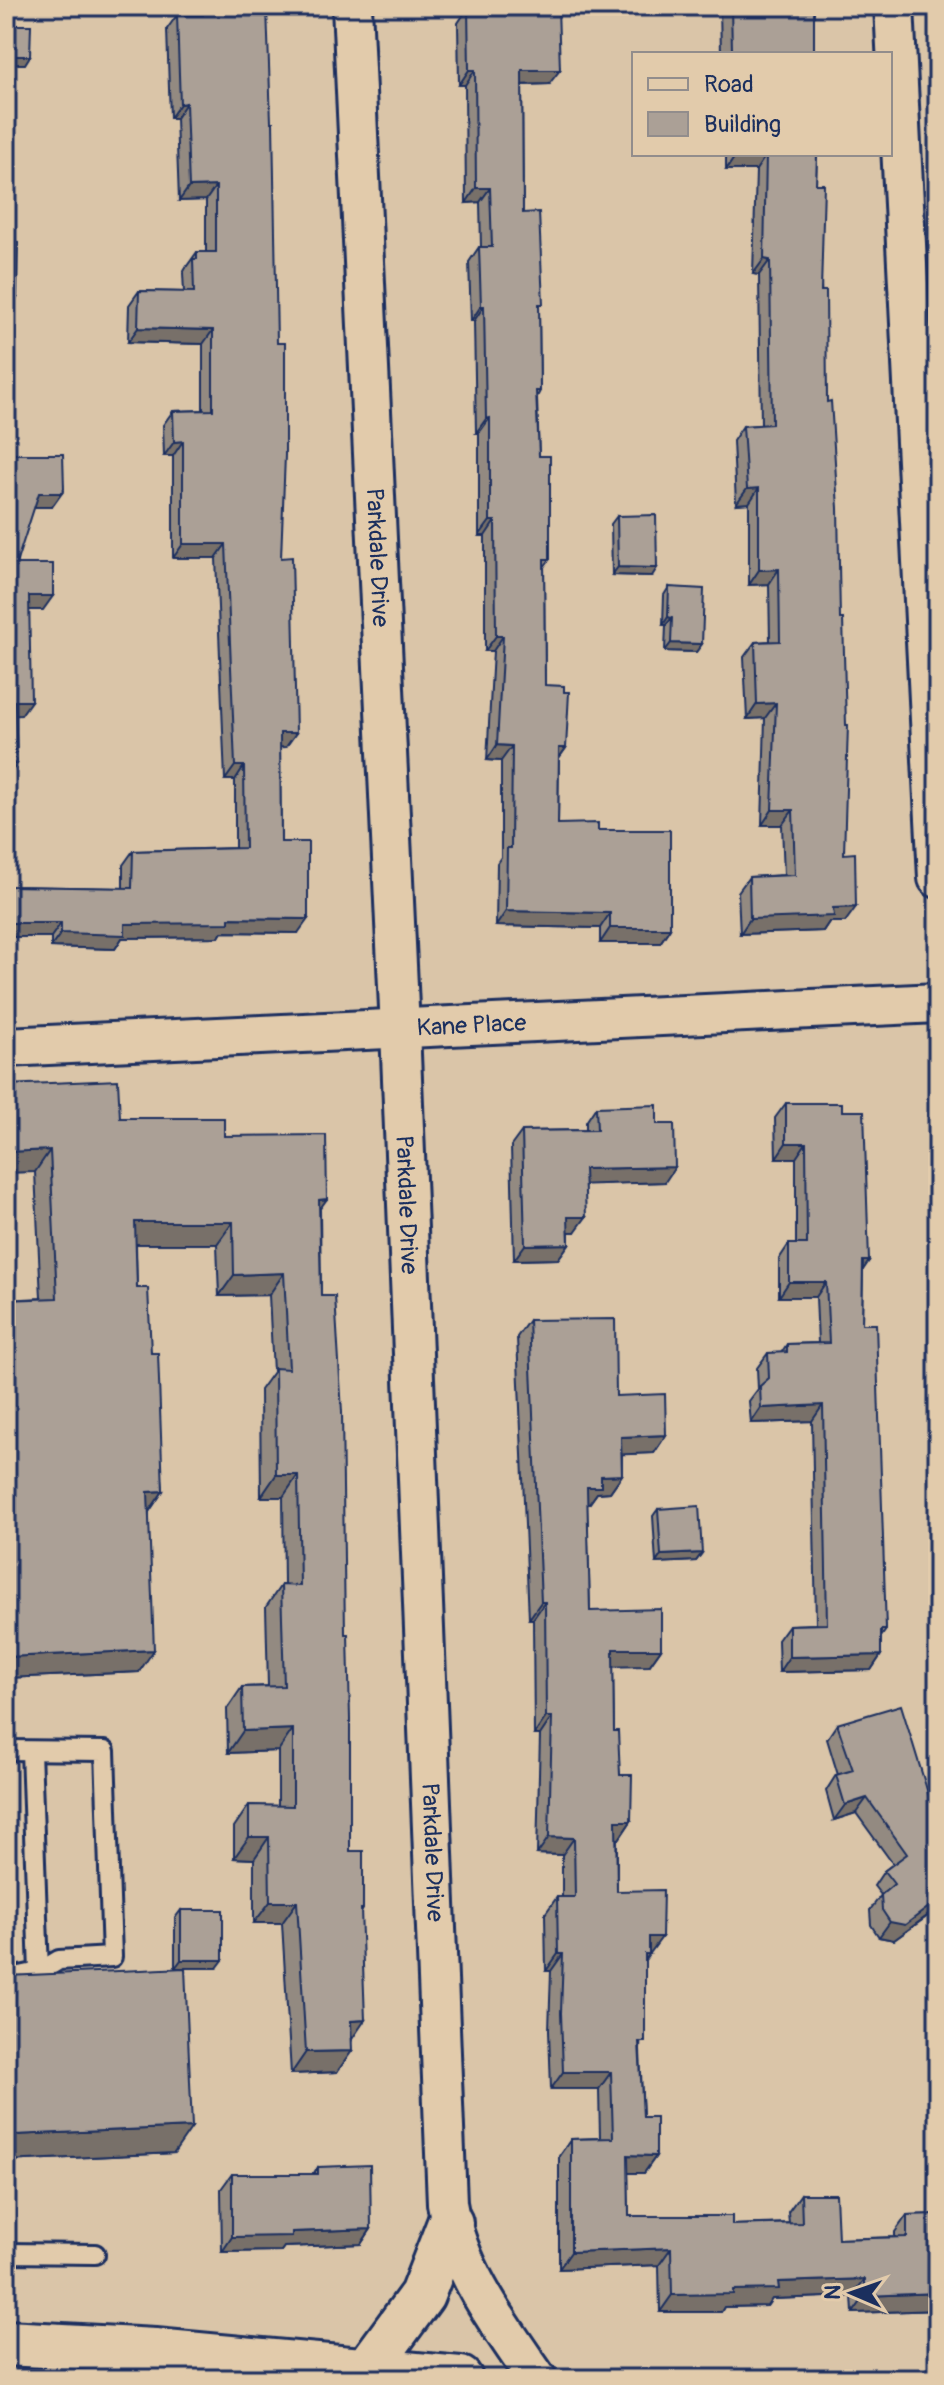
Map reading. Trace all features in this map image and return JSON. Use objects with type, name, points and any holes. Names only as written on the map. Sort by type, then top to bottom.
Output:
[{"type":"main road","points":[[367,2370],[422,2295],[450,2223]]},
{"type":"main road","points":[[6,2343],[155,2351],[460,2379]]},
{"type":"street","name":"Parkdale Drive","points":[[352,6],[400,1029],[444,2159],[450,2223],[461,2257],[537,2379]]},
{"type":"street","points":[[894,6],[938,878]]},
{"type":"street","name":"Kane Place","points":[[6,1047],[938,1003]]},
{"type":"lane","points":[[6,1750],[105,1751],[112,1957],[59,1960],[39,1972],[6,1979]]},
{"type":"lane","points":[[31,1751],[39,1972]]},
{"type":"lane","points":[[6,2253],[95,2254]]},
{"type":"building","points":[[222,6],[267,8],[273,122],[277,343],[285,343],[281,558],[292,557],[296,733],[280,733],[281,842],[308,842],[308,919],[229,918],[229,923],[125,924],[125,935],[61,933],[61,923],[6,923],[6,832],[9,886],[132,888],[133,851],[245,848],[244,766],[235,766],[226,544],[183,544],[183,441],[174,442],[173,411],[213,410],[213,330],[138,328],[139,291],[194,292],[193,259],[197,259],[197,252],[216,252],[216,186],[189,187],[186,103],[180,104],[177,15],[203,15],[203,10],[222,10]]},
{"type":"building","points":[[731,6],[814,6],[814,52],[732,50]]},
{"type":"building","points":[[558,7],[560,70],[522,70],[523,213],[539,212],[543,304],[539,304],[540,391],[536,391],[539,456],[550,456],[550,559],[544,559],[545,685],[564,686],[564,692],[569,692],[566,748],[559,748],[558,824],[598,823],[598,830],[670,830],[670,928],[610,928],[610,913],[506,911],[507,848],[511,848],[512,746],[497,745],[503,636],[496,636],[495,521],[490,521],[490,418],[486,419],[484,306],[481,306],[479,247],[492,247],[490,188],[476,188],[475,70],[469,70],[468,8]]},
{"type":"building","points":[[6,25],[31,25],[30,56],[6,53]]},
{"type":"building","points":[[6,53],[12,53],[10,102],[6,102]]},
{"type":"building","points":[[766,156],[817,156],[816,184],[824,184],[821,291],[826,291],[827,402],[831,401],[838,508],[840,619],[843,619],[848,725],[844,854],[855,853],[856,907],[833,908],[834,916],[750,919],[749,877],[795,875],[793,810],[772,810],[776,703],[757,704],[755,642],[780,641],[779,569],[759,570],[759,488],[747,489],[743,426],[772,424],[770,260],[764,259]]},
{"type":"building","points":[[6,241],[18,242],[17,298],[6,298]]},
{"type":"building","points":[[6,454],[63,454],[64,489],[62,493],[39,493],[16,564],[53,564],[53,596],[29,596],[31,701],[15,701],[17,764],[6,764]]},
{"type":"building","points":[[656,515],[657,568],[618,567],[617,516]]},
{"type":"building","points":[[669,587],[704,589],[702,644],[671,643]]},
{"type":"building","points":[[118,1080],[120,1118],[224,1118],[224,1136],[326,1135],[327,1199],[319,1200],[321,1296],[335,1296],[342,1412],[345,1634],[348,1634],[350,1851],[363,1851],[361,1909],[365,2020],[351,2021],[352,2051],[306,2052],[297,1902],[270,1902],[269,1837],[249,1837],[249,1805],[293,1806],[293,1729],[243,1731],[242,1687],[284,1686],[281,1585],[300,1586],[298,1475],[276,1475],[275,1368],[289,1369],[284,1273],[234,1275],[233,1222],[135,1222],[137,1288],[148,1288],[151,1353],[158,1353],[163,1491],[148,1492],[154,1650],[6,1657],[6,1300],[57,1298],[50,1150],[6,1152],[6,1085]]},
{"type":"building","points":[[786,1103],[842,1103],[842,1111],[864,1111],[869,1261],[863,1261],[862,1324],[876,1324],[886,1630],[881,1630],[881,1655],[789,1657],[789,1625],[827,1624],[823,1405],[761,1408],[760,1386],[769,1378],[768,1353],[787,1352],[787,1344],[829,1343],[826,1282],[789,1282],[789,1244],[807,1244],[806,1143],[786,1143]]},
{"type":"building","points":[[657,1105],[657,1124],[674,1124],[675,1167],[584,1169],[586,1217],[568,1217],[569,1244],[525,1245],[522,1131],[597,1130],[596,1107]]},
{"type":"building","points":[[615,1319],[616,1396],[665,1394],[666,1435],[621,1437],[622,1475],[601,1476],[601,1487],[587,1487],[590,1611],[661,1609],[661,1649],[613,1649],[614,1731],[618,1731],[620,1775],[632,1775],[631,1821],[616,1821],[617,1891],[663,1890],[662,1937],[649,1937],[649,1954],[645,1954],[645,2042],[639,2042],[643,2117],[656,2117],[656,2156],[628,2155],[629,2216],[732,2216],[732,2225],[802,2223],[801,2194],[836,2194],[838,2239],[907,2237],[907,2215],[938,2214],[938,2293],[865,2296],[865,2279],[778,2282],[779,2289],[733,2290],[733,2294],[672,2295],[671,2248],[571,2252],[571,2139],[613,2138],[611,2072],[563,2072],[563,1954],[558,1954],[557,1897],[575,1897],[574,1838],[549,1837],[552,1717],[546,1717],[545,1602],[541,1602],[529,1320]]},
{"type":"building","points":[[699,1506],[702,1553],[661,1555],[658,1509]]},
{"type":"building","points":[[901,1705],[932,1806],[938,1801],[938,1900],[905,1925],[890,1922],[882,1910],[881,1895],[894,1884],[884,1871],[907,1854],[867,1798],[845,1805],[836,1775],[853,1770],[837,1724]]},
{"type":"building","points":[[181,1910],[223,1910],[223,1960],[181,1960]]},
{"type":"building","points":[[185,1968],[192,2127],[14,2135],[7,1976]]},
{"type":"building","points":[[370,2165],[371,2229],[292,2232],[292,2236],[232,2237],[232,2174],[318,2174],[318,2167]]}]
